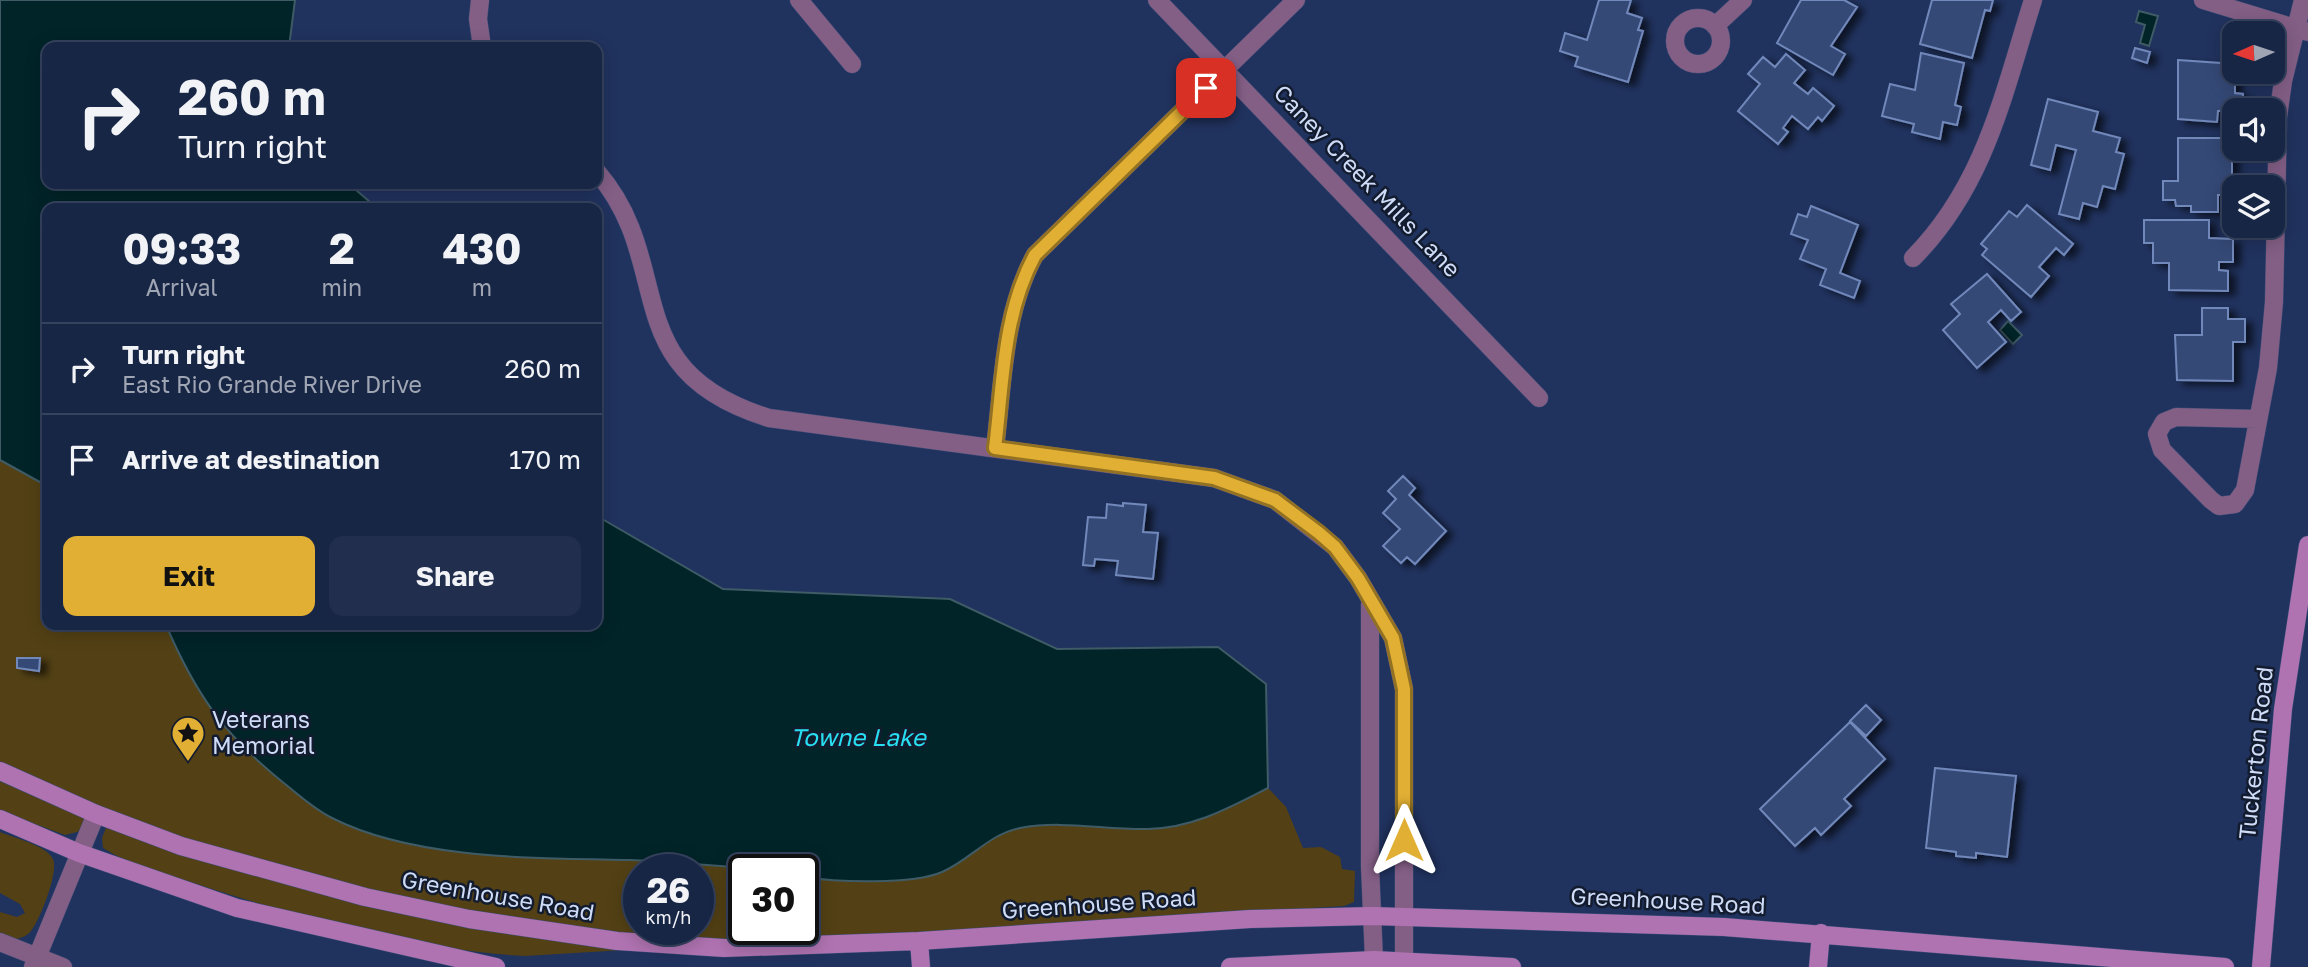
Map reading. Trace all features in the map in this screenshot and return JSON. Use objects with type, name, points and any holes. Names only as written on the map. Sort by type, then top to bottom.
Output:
[{"type":"main road","name":"Tuckerton Road","points":[[2261,967],[2283,709],[2308,545]]},
{"type":"main road","name":"Greenhouse Road","points":[[0,771],[96,814],[181,846],[365,897],[496,923],[617,941],[724,948],[919,941],[1250,919],[1404,916],[1821,933],[2225,967]]},
{"type":"main road","points":[[0,820],[79,853],[237,908],[496,967]]},
{"type":"main road","points":[[1818,967],[1821,933]]},
{"type":"main road","points":[[919,941],[921,967]]},
{"type":"main road","points":[[1230,967],[1374,960],[1512,967]]},
{"type":"street","points":[[480,0],[478,19],[481,42]]},
{"type":"street","points":[[799,0],[852,64]]},
{"type":"street","name":"Caney Creek Mills Lane","points":[[1157,0],[1539,398]]},
{"type":"street","points":[[995,448],[1012,314],[1021,280],[1035,255],[1296,0]]},
{"type":"street","points":[[1715,26],[1743,0]]},
{"type":"street","points":[[1913,258],[1946,221],[1971,181],[1989,138],[2033,0]]},
{"type":"street","points":[[2203,0],[2302,30]]},
{"type":"street","points":[[2258,419],[2176,417],[2164,422],[2157,434],[2162,450],[2211,500],[2219,506],[2235,504],[2245,490],[2258,419],[2273,326],[2278,117],[2302,30],[2303,0]]},
{"type":"street","points":[[602,179],[622,206],[635,239],[661,334],[680,366],[708,392],[737,408],[769,418],[1214,478],[1247,488],[1285,506],[1335,547],[1358,578],[1370,604],[1393,638],[1404,689],[1404,961]]},
{"type":"street","points":[[1370,604],[1374,960]]},
{"type":"street","points":[[1371,735],[1403,735]]},
{"type":"street","points":[[35,962],[96,814]]},
{"type":"street","points":[[0,942],[35,962],[63,967]]},
{"type":"shaded area","points":[[0,460],[42,483],[42,630],[168,630],[199,689],[240,744],[276,777],[324,814],[365,831],[411,843],[506,856],[623,860],[623,945],[705,945],[525,956],[485,953],[402,940],[317,920],[125,860],[103,848],[102,838],[111,815],[65,835],[0,811]]},
{"type":"shaded area","points":[[1268,788],[1286,807],[1303,848],[1321,847],[1340,857],[1342,869],[1355,871],[1354,902],[1344,906],[819,938],[819,879],[894,881],[929,876],[952,867],[989,841],[1020,828],[1068,825],[1164,828],[1210,816]]},
{"type":"shaded area","points":[[0,832],[44,850],[53,859],[54,865],[48,896],[35,925],[29,933],[17,939],[0,933],[0,912],[17,917],[25,913],[20,904],[0,893]]},
{"type":"shaded area","points":[[714,865],[728,867],[728,944],[714,944]]},
{"type":"water","points":[[0,0],[295,0],[290,42],[42,42],[42,189],[355,189],[371,203],[42,203],[42,483],[0,460]]},
{"type":"water","points":[[2139,11],[2158,16],[2149,46],[2140,43],[2145,25],[2136,22]]},
{"type":"water","points":[[2008,321],[2022,335],[2013,344],[2000,330]]},
{"type":"water","name":"Towne Lake","points":[[602,519],[723,589],[950,599],[1057,649],[1218,647],[1266,684],[1268,788],[1210,816],[1164,828],[1052,825],[1020,828],[989,841],[942,872],[894,881],[819,879],[819,854],[728,854],[728,867],[714,866],[714,854],[623,854],[623,860],[477,854],[400,842],[365,832],[332,818],[285,784],[245,749],[214,713],[189,673],[168,630],[602,630]]},
{"type":"building","points":[[1599,0],[1631,0],[1627,13],[1642,18],[1638,30],[1643,31],[1628,82],[1575,66],[1578,57],[1560,51],[1565,33],[1587,40]]},
{"type":"building","points":[[1801,0],[1844,0],[1857,7],[1831,46],[1845,54],[1833,75],[1777,43]]},
{"type":"building","points":[[1932,0],[1993,0],[1990,11],[1985,10],[1972,58],[1920,44]]},
{"type":"building","points":[[2135,48],[2150,52],[2147,63],[2132,58]]},
{"type":"building","points":[[1921,53],[1964,63],[1955,105],[1961,107],[1957,125],[1943,122],[1940,139],[1912,132],[1914,124],[1882,116],[1890,84],[1915,90]]},
{"type":"building","points":[[1786,54],[1805,70],[1794,83],[1808,94],[1813,88],[1834,106],[1822,121],[1818,117],[1808,129],[1792,116],[1783,128],[1788,132],[1778,144],[1738,111],[1760,84],[1748,74],[1763,57],[1775,67]]},
{"type":"building","points":[[2178,60],[2222,63],[2222,84],[2235,84],[2235,93],[2243,94],[2243,98],[2222,98],[2222,111],[2218,111],[2217,122],[2178,119]]},
{"type":"building","points":[[2048,99],[2098,112],[2093,131],[2120,138],[2116,152],[2124,154],[2115,189],[2103,186],[2097,207],[2083,203],[2079,219],[2059,214],[2076,150],[2056,145],[2050,170],[2031,165]]},
{"type":"building","points":[[2178,138],[2222,138],[2222,161],[2232,161],[2232,175],[2222,175],[2222,195],[2218,195],[2218,212],[2191,212],[2191,206],[2176,206],[2175,200],[2163,200],[2163,181],[2178,181]]},
{"type":"building","points":[[2027,205],[2073,244],[2064,255],[2056,248],[2039,267],[2049,276],[2031,297],[1982,255],[1987,249],[1981,244],[2009,211],[2017,217]]},
{"type":"building","points":[[1811,206],[1858,225],[1840,273],[1860,281],[1854,298],[1820,285],[1826,269],[1800,259],[1808,240],[1791,234],[1798,214],[1807,217]]},
{"type":"building","points":[[2144,220],[2209,220],[2209,238],[2233,239],[2233,262],[2219,262],[2219,270],[2228,271],[2228,291],[2169,290],[2169,263],[2153,263],[2153,243],[2144,243]]},
{"type":"building","points":[[1987,274],[2021,312],[2011,321],[2001,310],[1988,322],[2006,342],[1977,368],[1943,330],[1960,314],[1951,304]]},
{"type":"building","points":[[2202,308],[2228,308],[2228,319],[2245,319],[2245,342],[2233,342],[2233,381],[2177,380],[2175,335],[2202,335]]},
{"type":"building","points":[[1403,476],[1415,488],[1409,495],[1446,531],[1415,564],[1407,557],[1401,563],[1383,546],[1400,529],[1383,513],[1396,499],[1388,491]]},
{"type":"building","points":[[1123,503],[1146,505],[1143,532],[1158,533],[1153,579],[1116,575],[1118,561],[1095,559],[1094,566],[1083,565],[1088,517],[1106,518],[1107,504],[1123,506]]},
{"type":"building","points":[[17,658],[40,658],[39,671],[17,668]]},
{"type":"building","points":[[1866,705],[1881,720],[1866,736],[1850,721]]},
{"type":"building","points":[[1850,722],[1885,759],[1844,799],[1851,806],[1821,835],[1815,828],[1795,846],[1760,809]]},
{"type":"building","points":[[1935,768],[2016,776],[2007,857],[1976,853],[1976,858],[1956,856],[1956,852],[1926,848]]},
{"type":"place","name":"Veterans Memorial","points":[[188,763]]},
{"type":"route","points":[[1206,88],[1035,255],[1021,280],[1012,314],[995,448],[1214,478],[1275,500],[1303,519],[1335,547],[1358,578],[1370,604],[1393,638],[1404,689],[1404,840]]}]
